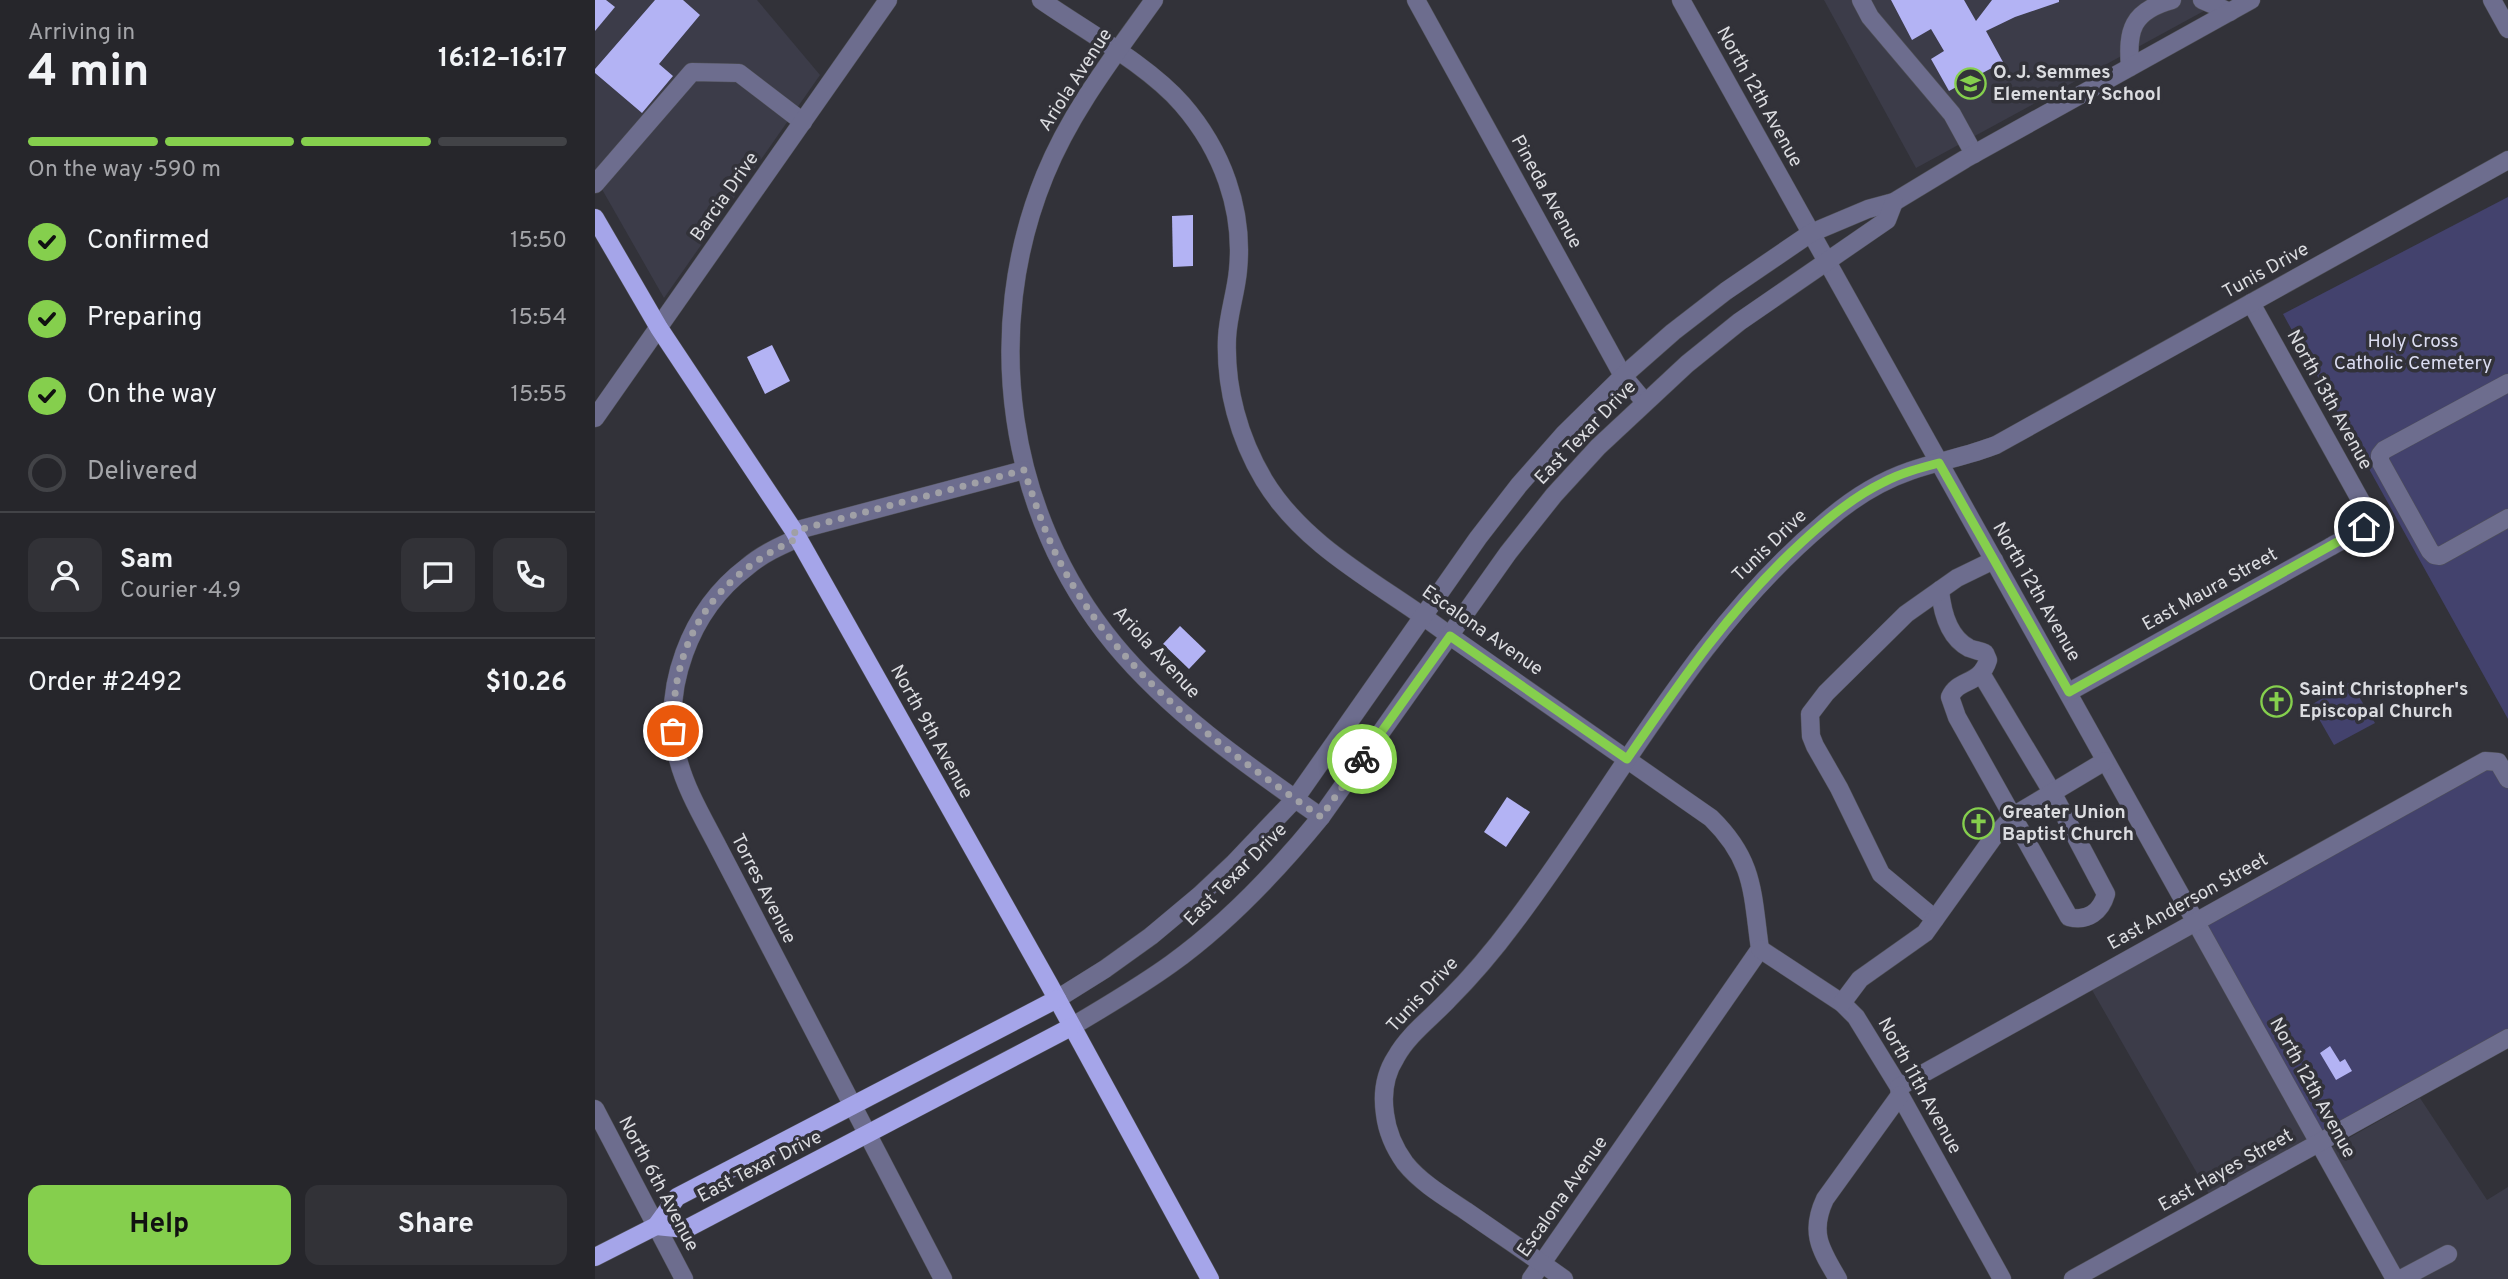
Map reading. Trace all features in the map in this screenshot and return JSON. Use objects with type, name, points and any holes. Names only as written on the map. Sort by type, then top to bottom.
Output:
[{"type":"main road","name":"North 9th Avenue","points":[[595,218],[659,328],[796,535],[1057,999],[1210,1279]]},
{"type":"main road","name":"East Texar Drive","points":[[595,1257],[656,1226],[677,1197],[1057,999]]},
{"type":"main road","name":"East Texar Drive","points":[[656,1226],[686,1229],[1071,1027]]},
{"type":"street","name":"Barcia Drive","points":[[595,418],[888,0]]},
{"type":"street","name":"Escalona Avenue","points":[[1041,0],[1158,81],[1200,126],[1215,151],[1227,177],[1239,236],[1237,275],[1227,337],[1227,367],[1232,400],[1241,432],[1254,462],[1283,507],[1309,534],[1335,555],[1711,818],[1735,845],[1749,874],[1755,896],[1760,949],[1531,1279]]},
{"type":"street","name":"Ariola Avenue","points":[[1154,0],[1081,104],[1062,138],[1037,194],[1020,254],[1012,302],[1010,346],[1014,415],[1024,470],[1060,563],[1085,605],[1115,645],[1148,681],[1187,717],[1321,817]]},
{"type":"street","name":"Pineda Avenue","points":[[1416,0],[1623,376],[1644,401]]},
{"type":"street","name":"North 12th Avenue","points":[[1681,0],[2395,1279]]},
{"type":"street","points":[[1861,0],[1870,17],[1952,114],[1973,154]]},
{"type":"street","points":[[2130,67],[2129,35],[2133,23],[2146,11],[2172,0]]},
{"type":"street","points":[[2202,0],[2229,12]]},
{"type":"street","points":[[1894,202],[1973,154],[2251,0]]},
{"type":"street","points":[[2491,0],[2508,29]]},
{"type":"street","points":[[595,184],[692,72],[739,73],[803,122]]},
{"type":"street","name":"Tunis Drive","points":[[1564,1279],[1417,1177],[1395,1147],[1384,1113],[1383,1091],[1388,1074],[1405,1043],[1469,979],[1515,923],[1707,645],[1747,597],[1783,559],[1853,499],[1911,471],[1996,445],[2508,160]]},
{"type":"street","name":"East Texar Drive","points":[[1057,999],[1105,969],[1191,903],[1234,863],[1295,799],[1478,538],[1519,485],[1564,434],[1623,376],[1672,332],[1726,290],[1811,233],[1868,209],[1894,202]]},
{"type":"street","name":"East Texar Drive","points":[[1071,1027],[1125,996],[1205,937],[1258,889],[1321,817],[1508,554],[1554,495],[1598,447],[1644,401],[1739,322],[1887,220],[1894,202]]},
{"type":"street","name":"North 13th Avenue","points":[[2251,303],[2367,512],[2368,519]]},
{"type":"street","points":[[2508,383],[2384,450],[2380,455],[2380,461],[2434,555],[2440,556],[2508,518]]},
{"type":"street","name":"Torres Avenue","points":[[943,1279],[687,786],[673,731],[673,704],[682,658],[708,607],[727,583],[769,551],[796,535],[1024,470]]},
{"type":"street","name":"East Maura Street","points":[[2069,692],[2330,547],[2364,527],[2368,519]]},
{"type":"street","points":[[1935,919],[1881,874],[1811,736],[1810,714],[1826,693],[1906,614],[1957,578],[1994,560]]},
{"type":"street","points":[[1940,590],[1943,611],[1952,631],[1969,648],[1985,653],[1988,660],[1982,675],[1955,689],[1950,697],[1957,717],[2069,917],[2076,919],[2090,916],[2102,906],[2106,894],[2052,792],[1982,675]]},
{"type":"street","points":[[1842,1003],[1860,979],[1926,933],[1993,838],[2013,816],[2105,761]]},
{"type":"street","name":"East Anderson Street","points":[[1837,1279],[1817,1235],[1819,1212],[1825,1199],[1899,1091],[2484,761],[2498,762],[2508,779]]},
{"type":"street","name":"North 11th Avenue","points":[[1760,949],[1842,1003],[1856,1017],[2002,1279]]},
{"type":"street","name":"East Hayes Street","points":[[2073,1279],[2508,1038]]},
{"type":"street","name":"North 6th Avenue","points":[[595,1109],[684,1279]]},
{"type":"street","points":[[2401,1279],[2448,1254]]},
{"type":"shaded area","points":[[595,0],[757,0],[820,75],[664,298],[595,177]]},
{"type":"shaded area","name":"O. J. Semmes Elementary School","points":[[1824,0],[2224,0],[1916,168]]},
{"type":"shaded area","points":[[2193,934],[2307,1140],[2209,1194],[2092,990]]},
{"type":"shaded area","points":[[2420,1098],[2487,1200],[2508,1187],[2508,1279],[2404,1279],[2331,1148]]},
{"type":"green space","name":"Holy Cross Catholic Cemetery","points":[[2508,197],[2508,719],[2283,314]]},
{"type":"green space","points":[[2350,682],[2375,723],[2334,745],[2311,705]]},
{"type":"green space","points":[[2485,761],[2508,779],[2508,1038],[2319,1144],[2195,922]]},
{"type":"building","points":[[595,0],[606,0],[615,7],[595,31]]},
{"type":"building","points":[[655,0],[683,0],[700,15],[659,64],[673,76],[642,113],[595,73],[595,69]]},
{"type":"building","points":[[1891,0],[1964,0],[1976,21],[1992,0],[2059,2],[2015,17],[1986,31],[2003,62],[1949,91],[1931,59],[1944,51],[1931,29],[1912,40]]},
{"type":"building","points":[[1193,215],[1193,266],[1173,267],[1172,216]]},
{"type":"building","points":[[772,345],[790,381],[765,394],[747,357]]},
{"type":"building","points":[[1180,626],[1206,651],[1189,669],[1163,644]]},
{"type":"building","points":[[1507,797],[1530,812],[1506,847],[1484,832]]},
{"type":"building","points":[[2330,1046],[2340,1062],[2345,1059],[2352,1071],[2336,1080],[2320,1053]]},
{"type":"way so far","points":[[673,731],[673,704],[682,658],[708,607],[727,583],[747,566],[769,551],[798,538],[794,531],[1024,470],[1045,529],[1060,563],[1080,597],[1115,645],[1148,681],[1187,717],[1321,817],[1362,759]]},
{"type":"place","name":"O. J. Semmes Elementary School","points":[[1970,84]]},
{"type":"place","name":"Saint Christopher's Episcopal Church","points":[[2276,701]]},
{"type":"place","name":"Greater Union Baptist Church","points":[[1979,824]]},
{"type":"route","points":[[1362,759],[1450,636],[1627,759],[1707,645],[1783,559],[1853,499],[1884,482],[1939,463],[2069,692],[2364,527]]}]
